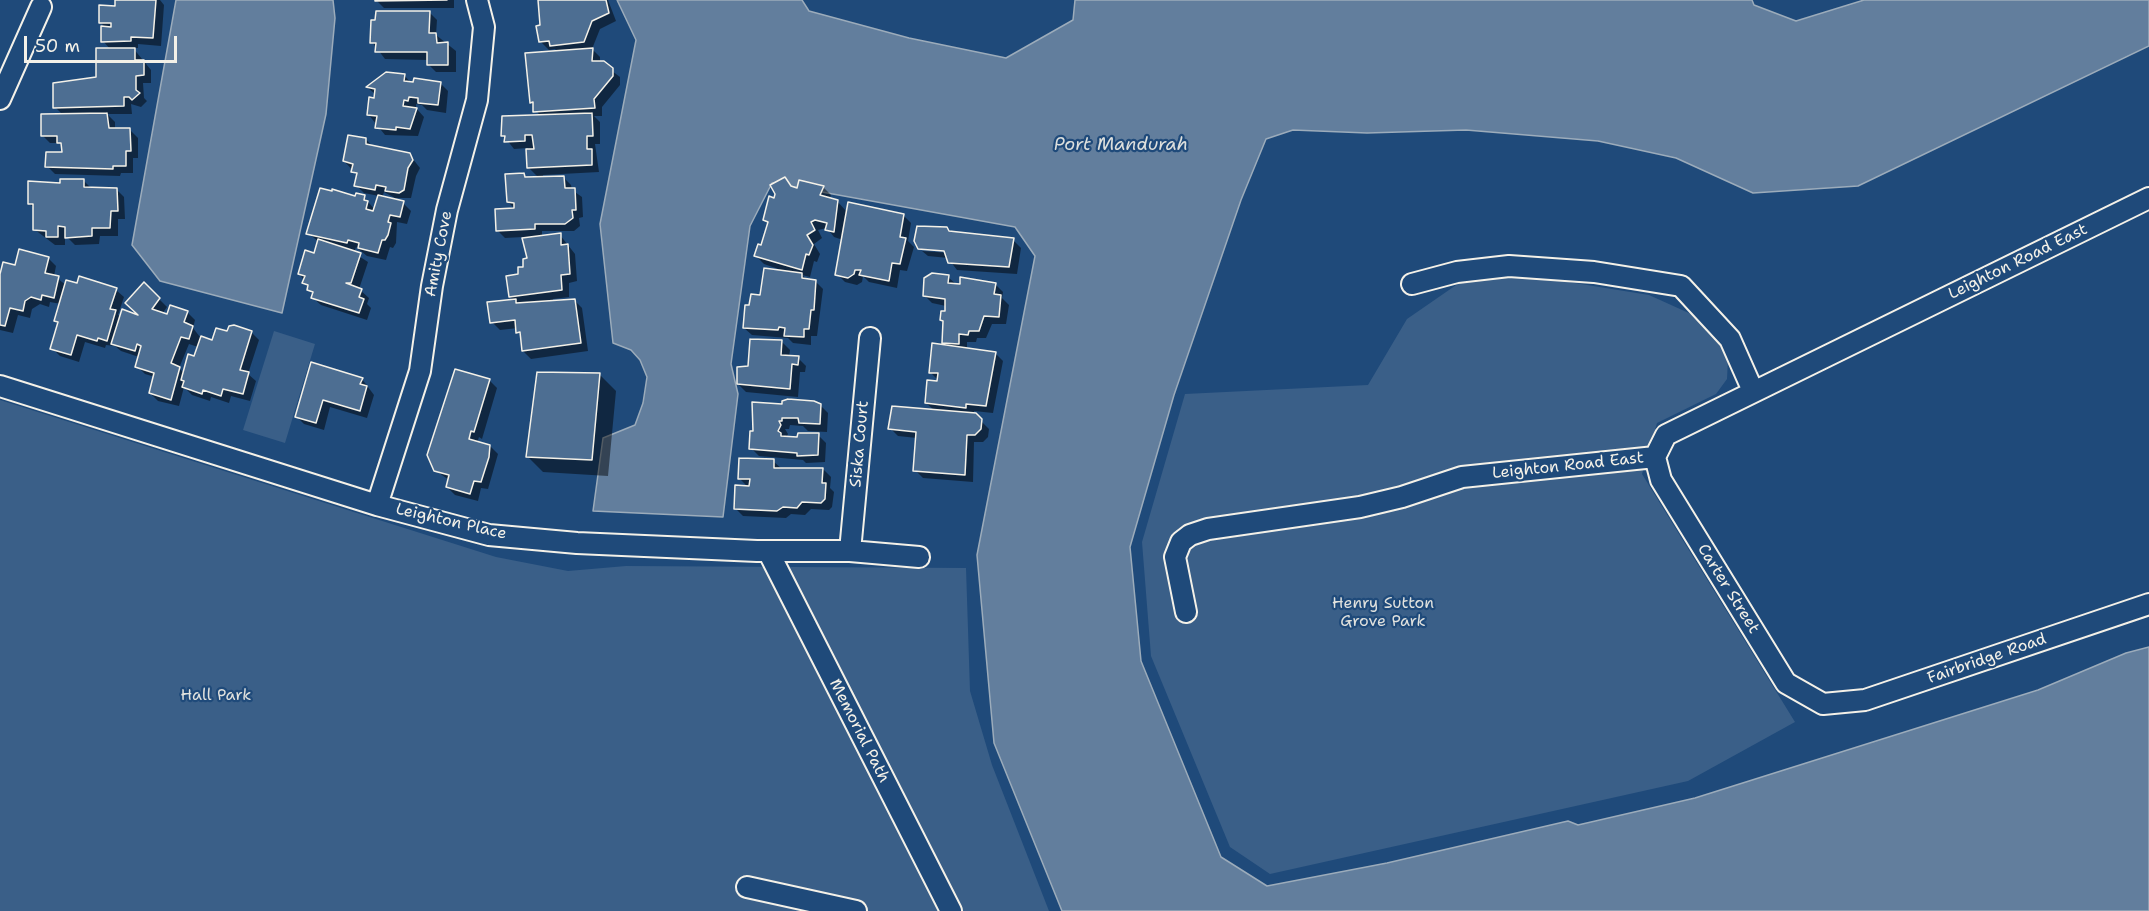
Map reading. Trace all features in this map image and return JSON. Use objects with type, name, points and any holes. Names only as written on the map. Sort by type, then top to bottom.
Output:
[{"type":"street","name":"Amity Cove","points":[[377,505],[420,370],[432,286],[447,210],[477,100],[484,27],[477,0]]},
{"type":"street","points":[[0,99],[41,7]]},
{"type":"street","name":"Leighton Road East","points":[[1186,612],[1175,557],[1181,542],[1199,532],[1360,507],[1402,497],[1462,477],[1655,457],[1665,435],[2149,198]]},
{"type":"street","points":[[1412,284],[1457,272],[1509,266],[1594,272],[1681,286],[1730,339],[1753,391]]},
{"type":"street","name":"Siska Court","points":[[850,550],[870,338]]},
{"type":"street","name":"Leighton Place","points":[[0,386],[377,505],[489,535],[577,543],[768,551],[850,550],[919,556]]},
{"type":"street","name":"Carter Street","points":[[1655,457],[1661,480],[1786,683],[1823,704]]},
{"type":"street","name":"Memorial Path","points":[[768,551],[951,911]]},
{"type":"street","name":"Fairbridge Road","points":[[1823,704],[1865,700],[2149,604]]},
{"type":"street","points":[[747,887],[856,911]]},
{"type":"green space","name":"Henry Sutton Grove Park","points":[[1525,275],[1649,295],[1691,314],[1717,338],[1728,359],[1727,379],[1716,394],[1657,423],[1642,474],[1795,722],[1688,781],[1270,874],[1230,847],[1151,656],[1142,542],[1185,394],[1368,385],[1407,319],[1462,281]]},
{"type":"green space","points":[[274,331],[315,344],[285,443],[243,430]]},
{"type":"green space","name":"Hall Park","points":[[0,400],[496,557],[568,571],[626,566],[966,568],[970,691],[992,765],[1049,911],[0,911]]},
{"type":"water","points":[[176,0],[333,0],[335,18],[326,114],[282,313],[160,281],[132,245]]},
{"type":"water","name":"Port Mandurah","points":[[617,0],[802,0],[809,11],[909,38],[1006,58],[1073,20],[1075,0],[1752,0],[1754,5],[1796,21],[1864,0],[2149,0],[2149,46],[1858,186],[1753,193],[1676,158],[1598,141],[1466,130],[1367,133],[1293,130],[1266,139],[1241,200],[1174,395],[1130,547],[1141,661],[1221,857],[1267,886],[1387,863],[1568,821],[1578,825],[1695,798],[2038,690],[2126,653],[2149,647],[2149,911],[1062,911],[994,743],[977,555],[1035,256],[1015,227],[772,183],[750,226],[731,364],[738,394],[723,517],[593,511],[603,438],[635,425],[643,403],[647,377],[640,360],[631,350],[613,343],[600,224],[636,40]]},
{"type":"building","points":[[115,0],[156,0],[153,38],[131,37],[131,41],[101,42],[101,26],[111,27],[111,23],[99,23],[99,5],[115,6]]},
{"type":"building","points":[[375,0],[447,0],[375,1]]},
{"type":"building","points":[[538,0],[606,0],[609,13],[592,21],[584,42],[550,46],[549,41],[539,42],[536,26],[540,25]]},
{"type":"building","points":[[376,11],[430,11],[429,33],[436,33],[437,43],[448,42],[448,65],[427,65],[427,52],[375,52],[376,43],[370,43],[371,20],[375,20]]},
{"type":"building","points":[[96,48],[135,48],[135,60],[144,60],[144,75],[136,76],[136,90],[140,93],[132,100],[124,97],[124,106],[53,108],[53,83],[96,77]]},
{"type":"building","points":[[593,48],[592,61],[604,61],[613,68],[613,76],[594,99],[595,108],[533,112],[525,53]]},
{"type":"building","points":[[386,72],[405,74],[404,81],[413,82],[414,78],[441,82],[438,105],[418,103],[418,98],[409,97],[408,101],[404,100],[403,106],[417,108],[410,129],[375,128],[377,116],[367,115],[369,97],[374,98],[375,89],[366,87]]},
{"type":"building","points":[[107,113],[109,128],[130,128],[131,151],[126,151],[126,166],[113,166],[113,169],[45,167],[46,152],[62,152],[61,143],[57,143],[57,136],[41,136],[41,114]]},
{"type":"building","points":[[592,113],[593,136],[587,136],[587,149],[592,149],[592,165],[527,168],[526,149],[534,149],[532,135],[525,135],[525,141],[504,142],[505,136],[501,136],[502,116]]},
{"type":"building","points":[[348,135],[366,138],[366,144],[410,153],[413,160],[408,168],[404,190],[399,193],[385,191],[386,187],[376,185],[375,190],[354,186],[357,173],[351,172],[353,164],[343,161]]},
{"type":"building","points":[[524,173],[525,177],[564,176],[565,188],[575,188],[576,210],[572,210],[573,218],[565,224],[535,224],[535,229],[496,231],[495,209],[514,208],[514,203],[507,202],[505,174]]},
{"type":"building","points":[[785,177],[791,186],[797,188],[799,180],[824,186],[820,195],[838,200],[834,232],[825,230],[827,223],[815,220],[811,222],[815,230],[807,235],[813,245],[809,255],[806,254],[802,270],[754,256],[758,244],[761,245],[768,222],[763,220],[769,196],[774,198],[775,194],[770,185]]},
{"type":"building","points":[[60,179],[84,179],[84,187],[117,188],[118,211],[111,211],[110,228],[92,228],[92,236],[65,238],[65,227],[58,226],[58,237],[46,237],[46,231],[33,230],[33,204],[28,204],[28,181],[60,183]]},
{"type":"building","points":[[320,188],[355,196],[356,193],[365,195],[364,200],[368,201],[366,209],[373,211],[378,195],[404,201],[400,217],[390,215],[388,235],[385,240],[382,240],[378,253],[358,248],[359,243],[348,240],[347,243],[306,234]]},
{"type":"building","points":[[848,202],[904,214],[900,237],[906,238],[900,264],[892,263],[889,281],[859,275],[861,270],[855,270],[854,274],[848,278],[835,275]]},
{"type":"building","points":[[917,226],[947,227],[949,231],[1014,238],[1009,267],[948,263],[944,251],[918,249],[914,241]]},
{"type":"building","points":[[561,233],[561,245],[568,244],[570,274],[561,275],[562,290],[509,297],[506,276],[518,274],[518,267],[523,267],[523,259],[527,258],[522,238]]},
{"type":"building","points":[[318,239],[361,253],[351,283],[346,283],[362,289],[359,297],[364,299],[359,313],[311,298],[313,292],[307,290],[308,285],[302,283],[305,276],[298,274],[305,250],[314,253]]},
{"type":"building","points":[[19,249],[49,257],[45,273],[59,276],[54,298],[42,295],[41,300],[31,297],[25,301],[23,311],[10,308],[5,326],[0,325],[0,274],[3,262],[15,265]]},
{"type":"building","points":[[764,268],[802,273],[802,278],[816,280],[814,310],[811,310],[809,329],[804,329],[804,337],[784,336],[785,328],[779,327],[778,330],[743,328],[745,305],[749,305],[751,294],[760,295]]},
{"type":"building","points":[[932,273],[949,275],[948,283],[960,284],[960,277],[996,283],[994,294],[1001,295],[999,317],[984,316],[979,331],[969,331],[968,335],[959,334],[959,344],[942,343],[943,321],[940,320],[941,311],[945,311],[945,299],[923,296],[924,278]]},
{"type":"building","points":[[79,276],[117,288],[110,309],[116,310],[107,341],[98,338],[97,341],[77,335],[71,355],[50,349],[58,322],[54,321],[66,280],[77,283]]},
{"type":"building","points":[[144,282],[160,298],[152,309],[167,314],[170,305],[188,311],[184,322],[193,326],[189,339],[181,337],[171,363],[180,367],[171,400],[149,393],[154,373],[135,367],[141,346],[137,344],[135,351],[111,344],[122,309],[138,315],[125,303]]},
{"type":"building","points":[[516,299],[516,303],[575,299],[581,343],[522,351],[520,332],[516,333],[515,320],[490,323],[487,302]]},
{"type":"building","points":[[234,325],[252,331],[240,370],[249,372],[243,394],[223,389],[221,396],[203,390],[202,394],[182,387],[184,381],[181,380],[188,354],[194,356],[201,336],[212,340],[216,328],[227,331],[229,326]]},
{"type":"building","points":[[750,339],[782,340],[781,355],[799,356],[798,365],[792,364],[790,389],[737,384],[737,367],[748,366]]},
{"type":"building","points":[[932,343],[996,352],[986,406],[966,404],[966,408],[925,403],[927,380],[937,381],[938,373],[929,373]]},
{"type":"building","points":[[311,362],[363,378],[360,384],[367,386],[360,411],[323,400],[316,423],[295,417]]},
{"type":"building","points":[[455,369],[490,379],[474,432],[471,431],[469,439],[490,445],[489,457],[481,482],[474,481],[470,494],[446,487],[449,475],[434,471],[427,455]]},
{"type":"building","points":[[537,372],[600,373],[592,460],[526,457]]},
{"type":"building","points":[[788,399],[814,401],[821,404],[820,424],[799,423],[798,418],[782,418],[782,421],[779,421],[781,425],[778,431],[781,436],[797,437],[798,433],[819,433],[818,455],[797,456],[797,453],[749,449],[750,431],[753,431],[752,402],[782,404],[782,401]]},
{"type":"building","points":[[892,406],[976,413],[982,419],[981,429],[975,435],[967,435],[965,475],[913,471],[916,432],[888,429]]},
{"type":"building","points":[[739,458],[774,459],[774,468],[823,468],[822,483],[826,483],[825,499],[821,503],[802,502],[797,508],[783,507],[777,511],[734,509],[735,485],[749,486],[750,479],[738,479]]}]
